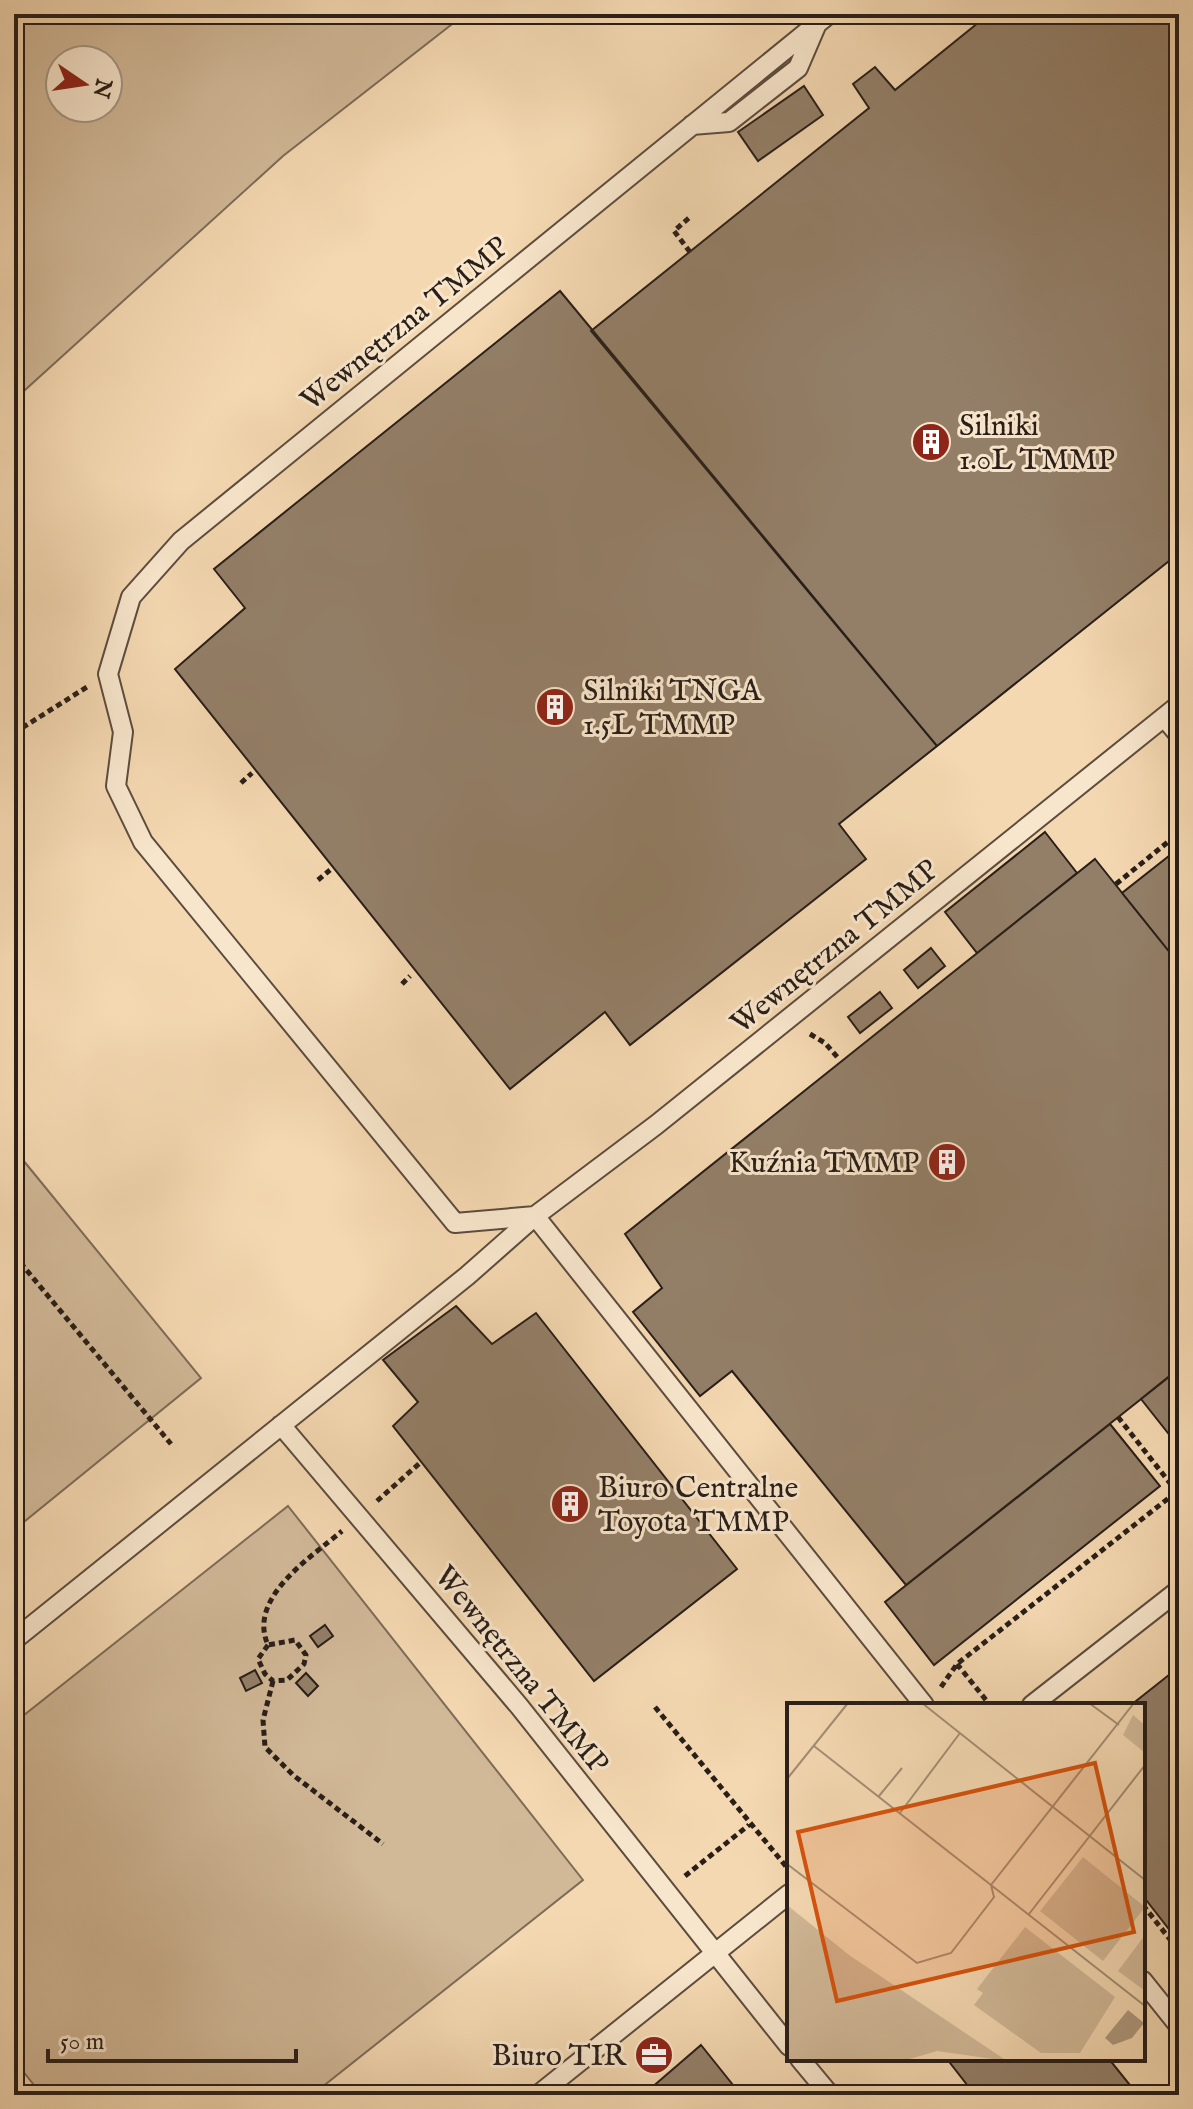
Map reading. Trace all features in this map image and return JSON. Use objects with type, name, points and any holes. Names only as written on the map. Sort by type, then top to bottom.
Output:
[{"type":"lane","name":"Wewnętrzna TMMP","points":[[108,674],[131,597],[181,541],[823,19]]},
{"type":"lane","points":[[108,674],[123,732],[116,786],[143,842],[455,1223],[535,1216],[922,1703]]},
{"type":"lane","name":"Wewnętrzna TMMP","points":[[14,1640],[535,1216],[656,1125],[1179,705]]},
{"type":"lane","points":[[1164,717],[1179,735]]},
{"type":"lane","name":"Wewnętrzna TMMP","points":[[281,1425],[519,1706],[787,2043]]},
{"type":"lane","points":[[1035,1703],[1179,1590]]},
{"type":"lane","points":[[538,2095],[787,1896]]},
{"type":"lane","points":[[1145,1984],[1179,2026]]},
{"type":"lane","points":[[802,2061],[830,2095]]},
{"type":"path","points":[[690,252],[674,231],[691,216]]},
{"type":"path","points":[[14,733],[108,674]]},
{"type":"path","points":[[241,783],[252,773]]},
{"type":"path","points":[[1116,884],[1179,833]]},
{"type":"path","points":[[318,880],[330,870]]},
{"type":"path","points":[[402,984],[410,976]]},
{"type":"path","points":[[14,1255],[171,1444]]},
{"type":"path","points":[[941,1687],[957,1664],[1178,1491],[1118,1417]]},
{"type":"path","points":[[268,1645],[261,1629],[264,1614],[291,1573],[421,1462]]},
{"type":"path","points":[[295,1640],[306,1655],[304,1664],[287,1680],[273,1681],[265,1674],[258,1659],[268,1645],[295,1640]]},
{"type":"path","points":[[957,1664],[988,1703]]},
{"type":"path","points":[[273,1681],[263,1720],[265,1747],[293,1775],[383,1844]]},
{"type":"path","points":[[655,1707],[787,1868]]},
{"type":"path","points":[[666,1891],[749,1825]]},
{"type":"path","points":[[1145,1908],[1179,1951]]},
{"type":"shaded area","points":[[14,14],[465,14],[283,156],[14,400]]},
{"type":"shaded area","points":[[14,1149],[201,1378],[14,1530]]},
{"type":"shaded area","points":[[288,1506],[583,1880],[312,2095],[42,2095],[14,2060],[14,1723]]},
{"type":"building","name":"Silniki 1.0L TMMP","points":[[989,14],[1179,14],[1179,553],[937,746],[591,331],[869,108],[853,84],[875,67],[895,90]]},
{"type":"building","points":[[804,86],[823,115],[758,161],[738,132]]},
{"type":"building","name":"Silniki TNGA 1.5L TMMP","points":[[560,291],[937,746],[839,824],[866,859],[630,1045],[605,1012],[510,1089],[175,669],[245,608],[214,569]]},
{"type":"building","points":[[1045,832],[1077,873],[977,953],[945,912]]},
{"type":"building","points":[[1179,848],[1179,964],[1122,893]]},
{"type":"building","name":"Kuźnia TMMP","points":[[1095,859],[1179,964],[1179,1369],[906,1585],[732,1371],[700,1396],[633,1312],[662,1288],[625,1234]]},
{"type":"building","points":[[931,948],[945,966],[918,988],[904,970]]},
{"type":"building","points":[[880,992],[892,1008],[860,1033],[848,1017]]},
{"type":"building","name":"Biuro Centralne Toyota TMMP","points":[[456,1306],[492,1344],[536,1313],[737,1569],[594,1681],[393,1426],[418,1402],[383,1360]]},
{"type":"building","points":[[1177,1370],[1179,1373],[1179,1447],[1141,1399]]},
{"type":"building","points":[[1110,1424],[1160,1486],[934,1665],[885,1602]]},
{"type":"building","points":[[325,1625],[333,1636],[318,1647],[310,1636]]},
{"type":"building","points":[[1179,1667],[1179,1942],[1145,1899],[1145,1703],[1134,1703]]},
{"type":"building","points":[[255,1670],[262,1683],[246,1691],[240,1678]]},
{"type":"building","points":[[306,1673],[318,1686],[308,1696],[296,1683]]},
{"type":"building","points":[[701,2045],[741,2095],[643,2095]]},
{"type":"building","points":[[949,2061],[1111,2061],[1138,2095],[975,2095]]},
{"type":"place","name":"Silniki 1.0L TMMP","points":[[931,442]]},
{"type":"place","name":"Silniki TNGA 1.5L TMMP","points":[[555,707]]},
{"type":"place","name":"Kuźnia TMMP","points":[[947,1162]]},
{"type":"place","name":"Biuro Centralne Toyota TMMP","points":[[570,1504]]},
{"type":"place","name":"Biuro TIR","points":[[654,2055]]}]
